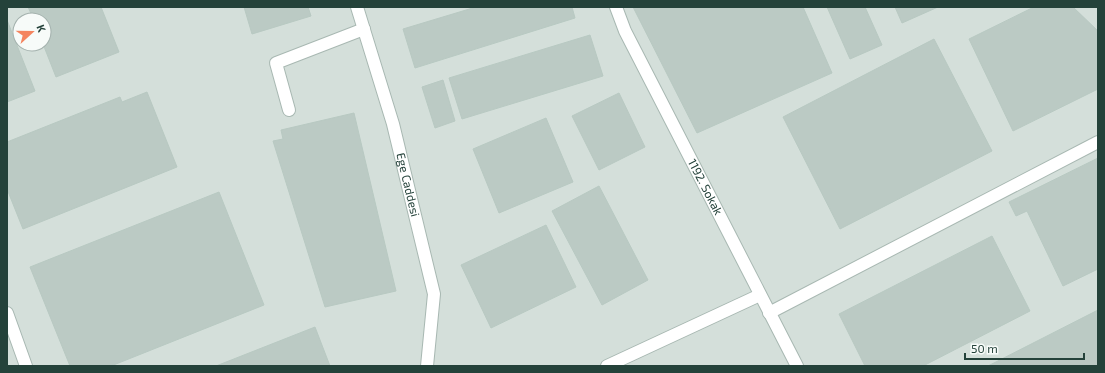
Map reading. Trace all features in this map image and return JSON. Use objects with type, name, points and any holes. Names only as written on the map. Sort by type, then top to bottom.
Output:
[{"type":"street","name":"Ege Caddesi","points":[[357,7],[393,124],[434,294],[427,366]]},
{"type":"street","name":"1192. Sokak","points":[[616,7],[625,31],[797,366]]},
{"type":"street","points":[[289,110],[276,62],[364,29]]},
{"type":"street","points":[[769,313],[1098,142]]},
{"type":"street","points":[[607,366],[760,295]]},
{"type":"street","points":[[7,313],[26,366]]},
{"type":"shaded area","points":[[7,7],[1098,7],[1098,366],[7,366]]},
{"type":"building","points":[[28,7],[101,7],[119,52],[56,77],[46,52],[52,52],[52,12],[30,12]]},
{"type":"building","points":[[244,7],[308,7],[311,16],[252,34]]},
{"type":"building","points":[[476,7],[572,7],[575,18],[415,68],[403,29]]},
{"type":"building","points":[[633,7],[803,7],[832,73],[697,133]]},
{"type":"building","points":[[827,7],[865,7],[882,45],[850,59]]},
{"type":"building","points":[[895,7],[938,7],[902,23]]},
{"type":"building","points":[[1034,7],[1073,7],[1098,31],[1098,89],[1013,131],[969,39]]},
{"type":"building","points":[[7,20],[12,33],[12,52],[20,52],[35,91],[7,102]]},
{"type":"building","points":[[590,35],[603,76],[462,119],[449,78]]},
{"type":"building","points":[[934,39],[992,151],[840,229],[783,117]]},
{"type":"building","points":[[443,80],[455,121],[435,128],[422,87]]},
{"type":"building","points":[[147,92],[177,167],[23,229],[7,189],[7,142],[120,97],[122,102]]},
{"type":"building","points":[[619,93],[645,147],[599,170],[572,116]]},
{"type":"building","points":[[354,113],[396,291],[325,307],[273,141],[283,139],[281,130]]},
{"type":"building","points":[[546,118],[573,182],[499,213],[473,149]]},
{"type":"building","points":[[1098,158],[1098,269],[1063,286],[1027,211],[1016,216],[1009,202]]},
{"type":"building","points":[[599,186],[648,280],[602,305],[552,211]]},
{"type":"building","points":[[219,192],[264,305],[111,366],[70,366],[30,267]]},
{"type":"building","points":[[546,225],[576,287],[491,328],[461,265]]},
{"type":"building","points":[[992,236],[1030,311],[923,366],[865,366],[839,314]]},
{"type":"building","points":[[1098,310],[1098,366],[988,366]]},
{"type":"building","points":[[315,327],[330,366],[216,366]]}]
